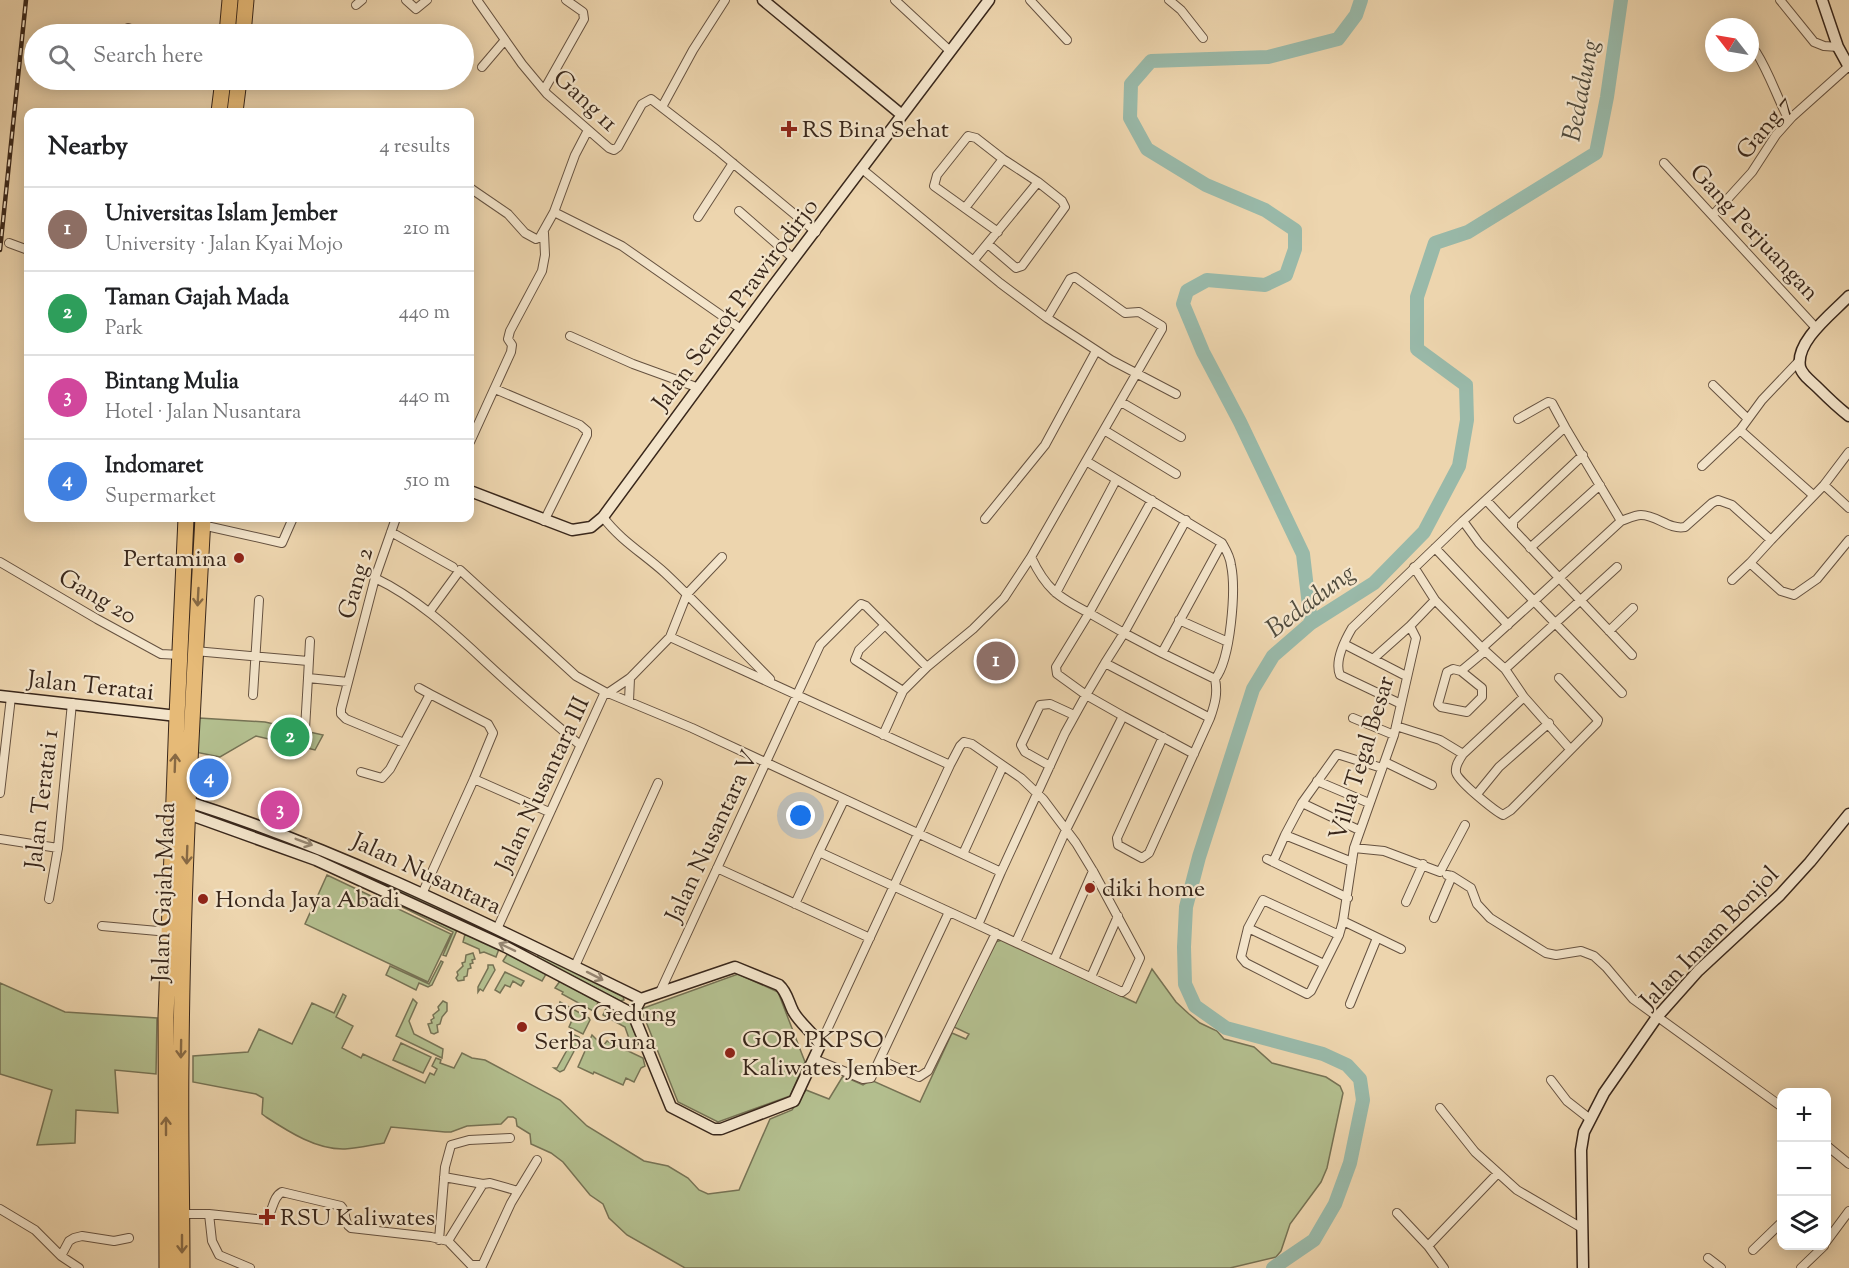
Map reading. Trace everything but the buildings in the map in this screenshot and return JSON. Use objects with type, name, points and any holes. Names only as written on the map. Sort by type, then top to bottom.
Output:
[{"type":"highway","points":[[228,24],[230,0]]},
{"type":"highway","points":[[244,24],[246,0]]},
{"type":"highway","points":[[220,108],[222,90]]},
{"type":"highway","points":[[236,108],[238,90]]},
{"type":"highway","name":"Jalan Gajah Mada","points":[[167,1268],[183,973],[189,808],[186,522]]},
{"type":"highway","name":"Jalan Gajah Mada","points":[[182,1268],[182,1214],[174,1153],[166,1028],[177,716],[187,653],[202,522]]},
{"type":"street","points":[[406,0],[416,9],[427,0]]},
{"type":"street","name":"Gang 11","points":[[477,0],[544,90],[609,148],[614,150],[618,147],[646,101],[651,99],[662,108]]},
{"type":"street","points":[[544,90],[584,19],[583,12],[566,0]]},
{"type":"street","points":[[725,0],[688,58],[662,108],[816,232]]},
{"type":"street","points":[[763,0],[902,115]]},
{"type":"street","points":[[895,0],[951,51]]},
{"type":"street","name":"Jalan Sentot Prawirodirjo","points":[[594,526],[989,0]]},
{"type":"street","points":[[1030,0],[1067,40]]},
{"type":"street","points":[[1168,0],[1181,10],[1203,38]]},
{"type":"street","points":[[1780,0],[1814,42],[1824,46],[1838,47]]},
{"type":"street","points":[[1822,0],[1838,47],[1849,67]]},
{"type":"street","points":[[482,67],[505,40]]},
{"type":"street","points":[[1759,58],[1789,120]]},
{"type":"street","name":"Gang 7","points":[[1713,215],[1752,172],[1789,120],[1849,67]]},
{"type":"street","points":[[474,434],[511,352],[512,345],[508,339],[510,331],[542,272],[545,255],[544,233],[575,155],[588,130]]},
{"type":"street","points":[[988,243],[1016,268],[1022,266],[1065,207],[1062,201],[1038,182],[970,136],[965,138],[935,178],[935,189],[998,232]]},
{"type":"street","points":[[965,208],[1003,159]]},
{"type":"street","points":[[698,217],[733,163]]},
{"type":"street","name":"Gang Perjuangan","points":[[1664,163],[1817,329]]},
{"type":"street","points":[[862,169],[1000,283],[1047,318],[1096,351],[1176,394]]},
{"type":"street","points":[[974,260],[1038,182]]},
{"type":"street","points":[[474,191],[508,214],[525,233],[536,238],[544,233]]},
{"type":"street","points":[[739,211],[794,259]]},
{"type":"street","points":[[554,212],[622,246],[741,329]]},
{"type":"street","points":[[9,243],[24,249]]},
{"type":"street","points":[[883,735],[903,691],[927,667],[973,629],[1004,598],[1030,558],[1162,329],[1160,325],[1139,312],[1125,313],[1075,277],[1070,279],[1047,318]]},
{"type":"street","points":[[1702,465],[1740,430],[1747,418],[1800,360],[1805,342],[1849,296]]},
{"type":"street","points":[[570,336],[633,364],[699,388]]},
{"type":"street","points":[[985,519],[1045,445],[1096,351]]},
{"type":"street","points":[[1800,360],[1803,373],[1835,406],[1849,416]]},
{"type":"street","points":[[1713,385],[1747,418]]},
{"type":"street","points":[[495,389],[580,425],[586,431],[587,435],[544,521]]},
{"type":"street","points":[[1121,402],[1181,437]]},
{"type":"street","points":[[1518,419],[1548,402],[1552,403],[1621,521]]},
{"type":"street","points":[[1401,704],[1340,675],[1338,670],[1344,644],[1352,628],[1414,567],[1565,427]]},
{"type":"street","points":[[1104,430],[1176,474]]},
{"type":"street","points":[[1740,430],[1813,495]]},
{"type":"street","points":[[1732,580],[1824,485],[1849,452]]},
{"type":"street","points":[[1513,529],[1513,521],[1583,455]]},
{"type":"street","points":[[1086,461],[1222,543],[1228,554],[1233,574],[1228,642],[1224,664],[1215,679],[1218,690],[1210,718],[1149,853],[1142,858],[1118,845],[1117,838],[1163,737]]},
{"type":"street","points":[[1056,593],[1116,480]]},
{"type":"street","points":[[1530,548],[1600,485]]},
{"type":"street","points":[[1824,485],[1849,508]]},
{"type":"street","points":[[474,493],[572,530],[594,526],[614,531]]},
{"type":"street","points":[[1152,500],[1056,667],[1055,673],[1086,695],[1194,754]]},
{"type":"street","points":[[1486,500],[1632,655]]},
{"type":"street","points":[[1461,672],[1508,625],[1621,521],[1638,514],[1675,527],[1685,527],[1718,500],[1732,505],[1771,540]]},
{"type":"street","points":[[603,517],[614,531],[662,570],[687,594],[774,684]]},
{"type":"street","points":[[978,925],[1074,715],[1124,633],[1186,520]]},
{"type":"street","points":[[1463,521],[1479,543],[1622,693]]},
{"type":"street","points":[[206,522],[282,543],[291,522]]},
{"type":"street","name":"Gang 2","points":[[395,522],[375,578],[341,709],[342,717],[404,742]]},
{"type":"street","points":[[391,532],[453,567]]},
{"type":"street","points":[[1750,563],[1781,591],[1794,595],[1817,579],[1849,540]]},
{"type":"street","points":[[1162,653],[1222,543]]},
{"type":"street","points":[[1435,548],[1508,625]]},
{"type":"street","name":"Jalan Nusantara III","points":[[498,929],[549,812],[607,693],[630,678],[670,637],[687,594],[722,557]]},
{"type":"street","points":[[1030,558],[1042,580],[1056,593],[1124,633],[1215,679]]},
{"type":"street","name":"Gang 20","points":[[0,562],[161,654],[255,655],[308,661]]},
{"type":"street","points":[[1414,567],[1435,600],[1505,669],[1524,697],[1570,749]]},
{"type":"street","points":[[1505,669],[1617,567]]},
{"type":"street","points":[[430,611],[460,570],[504,613],[576,676],[607,693],[1001,872]]},
{"type":"street","points":[[375,578],[402,591],[430,611],[509,684],[580,745]]},
{"type":"street","points":[[253,695],[259,600]]},
{"type":"street","points":[[1373,659],[1435,600]]},
{"type":"street","name":"Jalan Nusantara V","points":[[660,992],[820,645],[861,604],[885,625]]},
{"type":"street","points":[[1609,631],[1633,608]]},
{"type":"street","points":[[1179,620],[1228,642]]},
{"type":"street","points":[[903,691],[855,660],[859,650],[885,625],[927,667]]},
{"type":"street","name":"Villa Tegal Besar","points":[[1248,928],[1241,954],[1243,961],[1307,994],[1311,991],[1339,935],[1348,898],[1354,848],[1395,730],[1416,638],[1410,626]]},
{"type":"street","points":[[670,637],[950,765]]},
{"type":"street","points":[[304,729],[310,640]]},
{"type":"street","points":[[1344,644],[1406,676]]},
{"type":"street","points":[[1105,663],[1210,718]]},
{"type":"street","points":[[1453,669],[1461,672],[1482,688],[1483,692],[1482,697],[1465,713],[1441,707],[1438,701],[1447,672],[1453,669]]},
{"type":"street","points":[[308,678],[348,682]]},
{"type":"street","points":[[628,701],[630,678]]},
{"type":"street","points":[[1524,697],[1463,754],[1455,771],[1466,787],[1497,812],[1505,815],[1596,725],[1598,720],[1559,678]]},
{"type":"street","points":[[418,688],[488,724],[492,729],[492,738],[422,894]]},
{"type":"street","points":[[361,772],[382,778],[390,769],[430,694]]},
{"type":"street","points":[[0,793],[6,696]]},
{"type":"street","name":"Jalan Teratai","points":[[6,696],[177,716]]},
{"type":"street","name":"Jalan Teratai 1","points":[[49,899],[58,848],[72,703]]},
{"type":"street","points":[[1050,766],[1023,751],[1021,745],[1040,705],[1050,704],[1074,715]]},
{"type":"street","points":[[1016,942],[1066,830],[1123,716]]},
{"type":"street","points":[[1353,718],[1440,740],[1463,754]]},
{"type":"street","points":[[1477,794],[1499,767],[1549,723]]},
{"type":"street","points":[[819,852],[894,887],[1016,942],[1120,991],[1124,991],[1139,963],[1139,954],[1093,871],[1039,794],[1021,777],[972,744],[964,742],[950,765],[919,834],[894,887],[870,938],[820,1045],[814,1059],[794,1101],[721,1129],[714,1129],[671,1107],[633,1014],[641,999],[735,967],[783,988],[796,1017],[815,1036],[820,1045]]},
{"type":"street","points":[[1348,898],[1270,860],[1302,802],[1337,754],[1383,765],[1432,785]]},
{"type":"street","points":[[963,854],[1004,766]]},
{"type":"street","points":[[474,779],[549,812]]},
{"type":"street","points":[[1317,781],[1369,803]]},
{"type":"street","points":[[575,966],[658,783]]},
{"type":"street","points":[[795,904],[844,800]]},
{"type":"street","points":[[1302,802],[1359,830]]},
{"type":"street","name":"Jalan Nusantara","points":[[189,808],[321,848],[498,929],[641,999]]},
{"type":"street","name":"Jalan Nusantara","points":[[189,808],[316,860],[525,956],[633,1014]]},
{"type":"street","name":"Jalan Imam Bonjol","points":[[1583,1268],[1581,1150],[1584,1132],[1605,1093],[1657,1017],[1698,971],[1780,895],[1849,814]]},
{"type":"street","points":[[1440,872],[1465,825]]},
{"type":"street","points":[[1285,835],[1352,862]]},
{"type":"street","points":[[0,839],[58,848]]},
{"type":"street","points":[[1354,848],[1384,850],[1452,876],[1471,888],[1477,904],[1490,918],[1546,952],[1556,955],[1581,951],[1594,956],[1633,999],[1777,1103]]},
{"type":"street","points":[[1406,902],[1423,864]]},
{"type":"street","points":[[717,868],[870,938]]},
{"type":"street","points":[[1054,960],[1093,871]]},
{"type":"street","points":[[1434,918],[1452,876]]},
{"type":"street","points":[[1324,964],[1248,928],[1261,902],[1266,901],[1339,935]]},
{"type":"street","points":[[814,1059],[866,1080],[871,1078],[949,912]]},
{"type":"street","points":[[1091,977],[1118,916]]},
{"type":"street","points":[[1343,921],[1401,949]]},
{"type":"street","points":[[102,926],[169,932]]},
{"type":"street","points":[[879,1060],[919,1077],[928,1071],[996,933]]},
{"type":"street","points":[[1350,1004],[1377,938]]},
{"type":"street","points":[[525,956],[531,945]]},
{"type":"street","points":[[1551,1080],[1567,1101],[1590,1119]]},
{"type":"street","points":[[1440,1108],[1475,1152],[1522,1194],[1582,1228]]},
{"type":"street","points":[[444,1241],[444,1177],[451,1145],[469,1140],[510,1137]]},
{"type":"street","points":[[1831,1148],[1849,1164]]},
{"type":"street","points":[[182,1214],[209,1214],[265,1220],[270,1215],[276,1196],[282,1192],[342,1206],[345,1222],[351,1228],[444,1241],[471,1265],[481,1267],[518,1191],[537,1160]]},
{"type":"street","points":[[1428,1246],[1498,1173]]},
{"type":"street","points":[[444,1177],[483,1185],[490,1183],[518,1191]]},
{"type":"street","points":[[444,1241],[483,1185]]},
{"type":"street","points":[[0,1209],[35,1230],[61,1256],[78,1268]]},
{"type":"street","points":[[1831,1236],[1849,1211]]},
{"type":"street","points":[[1397,1213],[1428,1246],[1444,1268]]},
{"type":"street","points":[[209,1214],[212,1241],[219,1255],[238,1265],[250,1268]]},
{"type":"street","points":[[1753,1250],[1777,1227]]},
{"type":"street","points":[[61,1256],[69,1241],[74,1238],[82,1236],[114,1241],[129,1238]]},
{"type":"street","points":[[1801,1268],[1819,1250]]},
{"type":"street","points":[[1708,1258],[1721,1268]]},
{"type":"green space","points":[[199,718],[265,722],[323,735],[315,750],[256,736],[220,757],[195,752]]},
{"type":"green space","points":[[325,855],[523,945],[523,948],[520,949],[323,858]]},
{"type":"green space","points":[[327,875],[451,934],[428,982],[305,924]]},
{"type":"green space","points":[[393,900],[457,930],[446,956],[443,955],[453,932],[392,902]]},
{"type":"green space","points":[[465,934],[499,949],[496,957],[484,952],[480,953],[479,949],[463,942]]},
{"type":"green space","points":[[1002,940],[1136,1003],[1152,969],[1176,1002],[1200,1023],[1217,1031],[1224,1039],[1254,1047],[1272,1063],[1326,1077],[1340,1086],[1343,1093],[1327,1168],[1321,1182],[1290,1224],[1281,1251],[1276,1257],[1230,1268],[685,1268],[627,1235],[609,1218],[603,1204],[590,1195],[563,1162],[551,1153],[531,1144],[530,1134],[517,1126],[516,1119],[513,1117],[508,1117],[501,1124],[467,1126],[451,1132],[391,1127],[384,1143],[350,1149],[335,1149],[304,1139],[266,1117],[262,1114],[263,1098],[256,1094],[193,1082],[193,1056],[248,1052],[259,1029],[292,1044],[312,1003],[334,1013],[343,994],[346,996],[336,1017],[353,1026],[342,1048],[361,1058],[363,1054],[425,1083],[430,1073],[434,1075],[437,1069],[432,1066],[436,1058],[441,1060],[440,1063],[454,1068],[462,1053],[472,1058],[485,1060],[560,1100],[587,1126],[644,1161],[668,1166],[688,1178],[699,1190],[708,1194],[739,1190],[770,1119],[792,1110],[806,1090],[829,1099],[843,1076],[863,1085],[871,1080],[920,1102],[952,1033],[966,1039],[969,1034],[954,1027],[995,942]]},
{"type":"green space","points":[[473,953],[475,959],[470,964],[471,968],[468,969],[467,976],[464,980],[458,981],[457,972],[463,966],[466,955]]},
{"type":"green space","points":[[508,953],[546,974],[542,981],[504,962]]},
{"type":"green space","points":[[538,954],[623,996],[624,1000],[620,1001],[538,958]]},
{"type":"green space","points":[[441,961],[443,962],[432,985],[428,987],[419,983],[416,990],[386,975],[390,966],[429,984]]},
{"type":"green space","points":[[488,965],[493,965],[495,970],[483,991],[480,989],[478,992],[478,987]]},
{"type":"green space","points":[[505,972],[524,981],[521,986],[513,981],[510,987],[505,985],[500,993],[495,990]]},
{"type":"green space","name":"GOR PKPSO Kaliwates Jember","points":[[738,974],[778,992],[805,1062],[790,1096],[718,1122],[678,1102],[641,1009]]},
{"type":"green space","points":[[560,981],[598,1002],[595,1010],[562,994],[563,992],[555,988]]},
{"type":"green space","points":[[0,983],[65,1012],[157,1018],[156,1074],[115,1070],[118,1113],[76,1110],[75,1143],[37,1145],[52,1090],[0,1074]]},
{"type":"green space","points":[[413,999],[417,1003],[409,1021],[414,1034],[443,1049],[442,1058],[396,1036]]},
{"type":"green space","points":[[443,1001],[447,1003],[447,1011],[440,1024],[437,1025],[438,1032],[434,1034],[431,1033],[428,1024],[432,1023],[433,1015],[439,1010],[438,1007]]},
{"type":"green space","points":[[560,1002],[589,1018],[583,1034],[569,1027],[572,1020],[566,1017],[569,1011],[559,1006]]},
{"type":"green space","points":[[607,1006],[630,1020],[639,1044],[632,1047],[625,1027],[603,1015]]},
{"type":"green space","points":[[572,1034],[580,1040],[564,1070],[560,1072],[554,1068],[557,1068],[572,1041],[570,1039]]},
{"type":"green space","points":[[592,1035],[603,1046],[607,1041],[643,1058],[645,1066],[641,1068],[634,1082],[626,1078],[623,1085],[578,1067]]},
{"type":"green space","points":[[401,1043],[431,1057],[423,1073],[393,1060]]},
{"type":"waterway","points":[[1311,623],[1303,554],[1240,422],[1203,352],[1183,304],[1187,291],[1207,280],[1265,285],[1286,275],[1295,249],[1295,230],[1265,210],[1206,185],[1147,149],[1130,118],[1131,84],[1151,61],[1268,57],[1338,39],[1356,15],[1361,0]]},
{"type":"waterway","name":"Bedadung","points":[[1273,1268],[1314,1240],[1335,1204],[1350,1163],[1363,1100],[1360,1079],[1347,1065],[1323,1054],[1226,1028],[1195,1006],[1185,984],[1184,947],[1186,907],[1199,857],[1253,689],[1273,656],[1311,623],[1374,583],[1424,532],[1459,466],[1467,420],[1466,385],[1417,349],[1417,297],[1435,243],[1468,232],[1596,153],[1607,97],[1621,0]]},
{"type":"railway","points":[[0,250],[26,0]]},
{"type":"place","name":"RS Bina Sehat","points":[[789,129]]},
{"type":"place","name":"Pertamina","points":[[239,558]]},
{"type":"place","name":"Universitas Islam Jember","points":[[996,661]]},
{"type":"place","name":"Taman Gajah Mada","points":[[290,737]]},
{"type":"place","name":"Indomaret","points":[[209,778]]},
{"type":"place","name":"Bintang Mulia","points":[[280,810]]},
{"type":"place","name":"diki home","points":[[1090,888]]},
{"type":"place","name":"Honda Jaya Abadi","points":[[203,899]]},
{"type":"place","name":"GSG Gedung Serba Guna","points":[[522,1027]]},
{"type":"place","name":"GOR PKPSO Kaliwates Jember","points":[[730,1053]]},
{"type":"place","name":"RSU Kaliwates","points":[[267,1217]]}]
